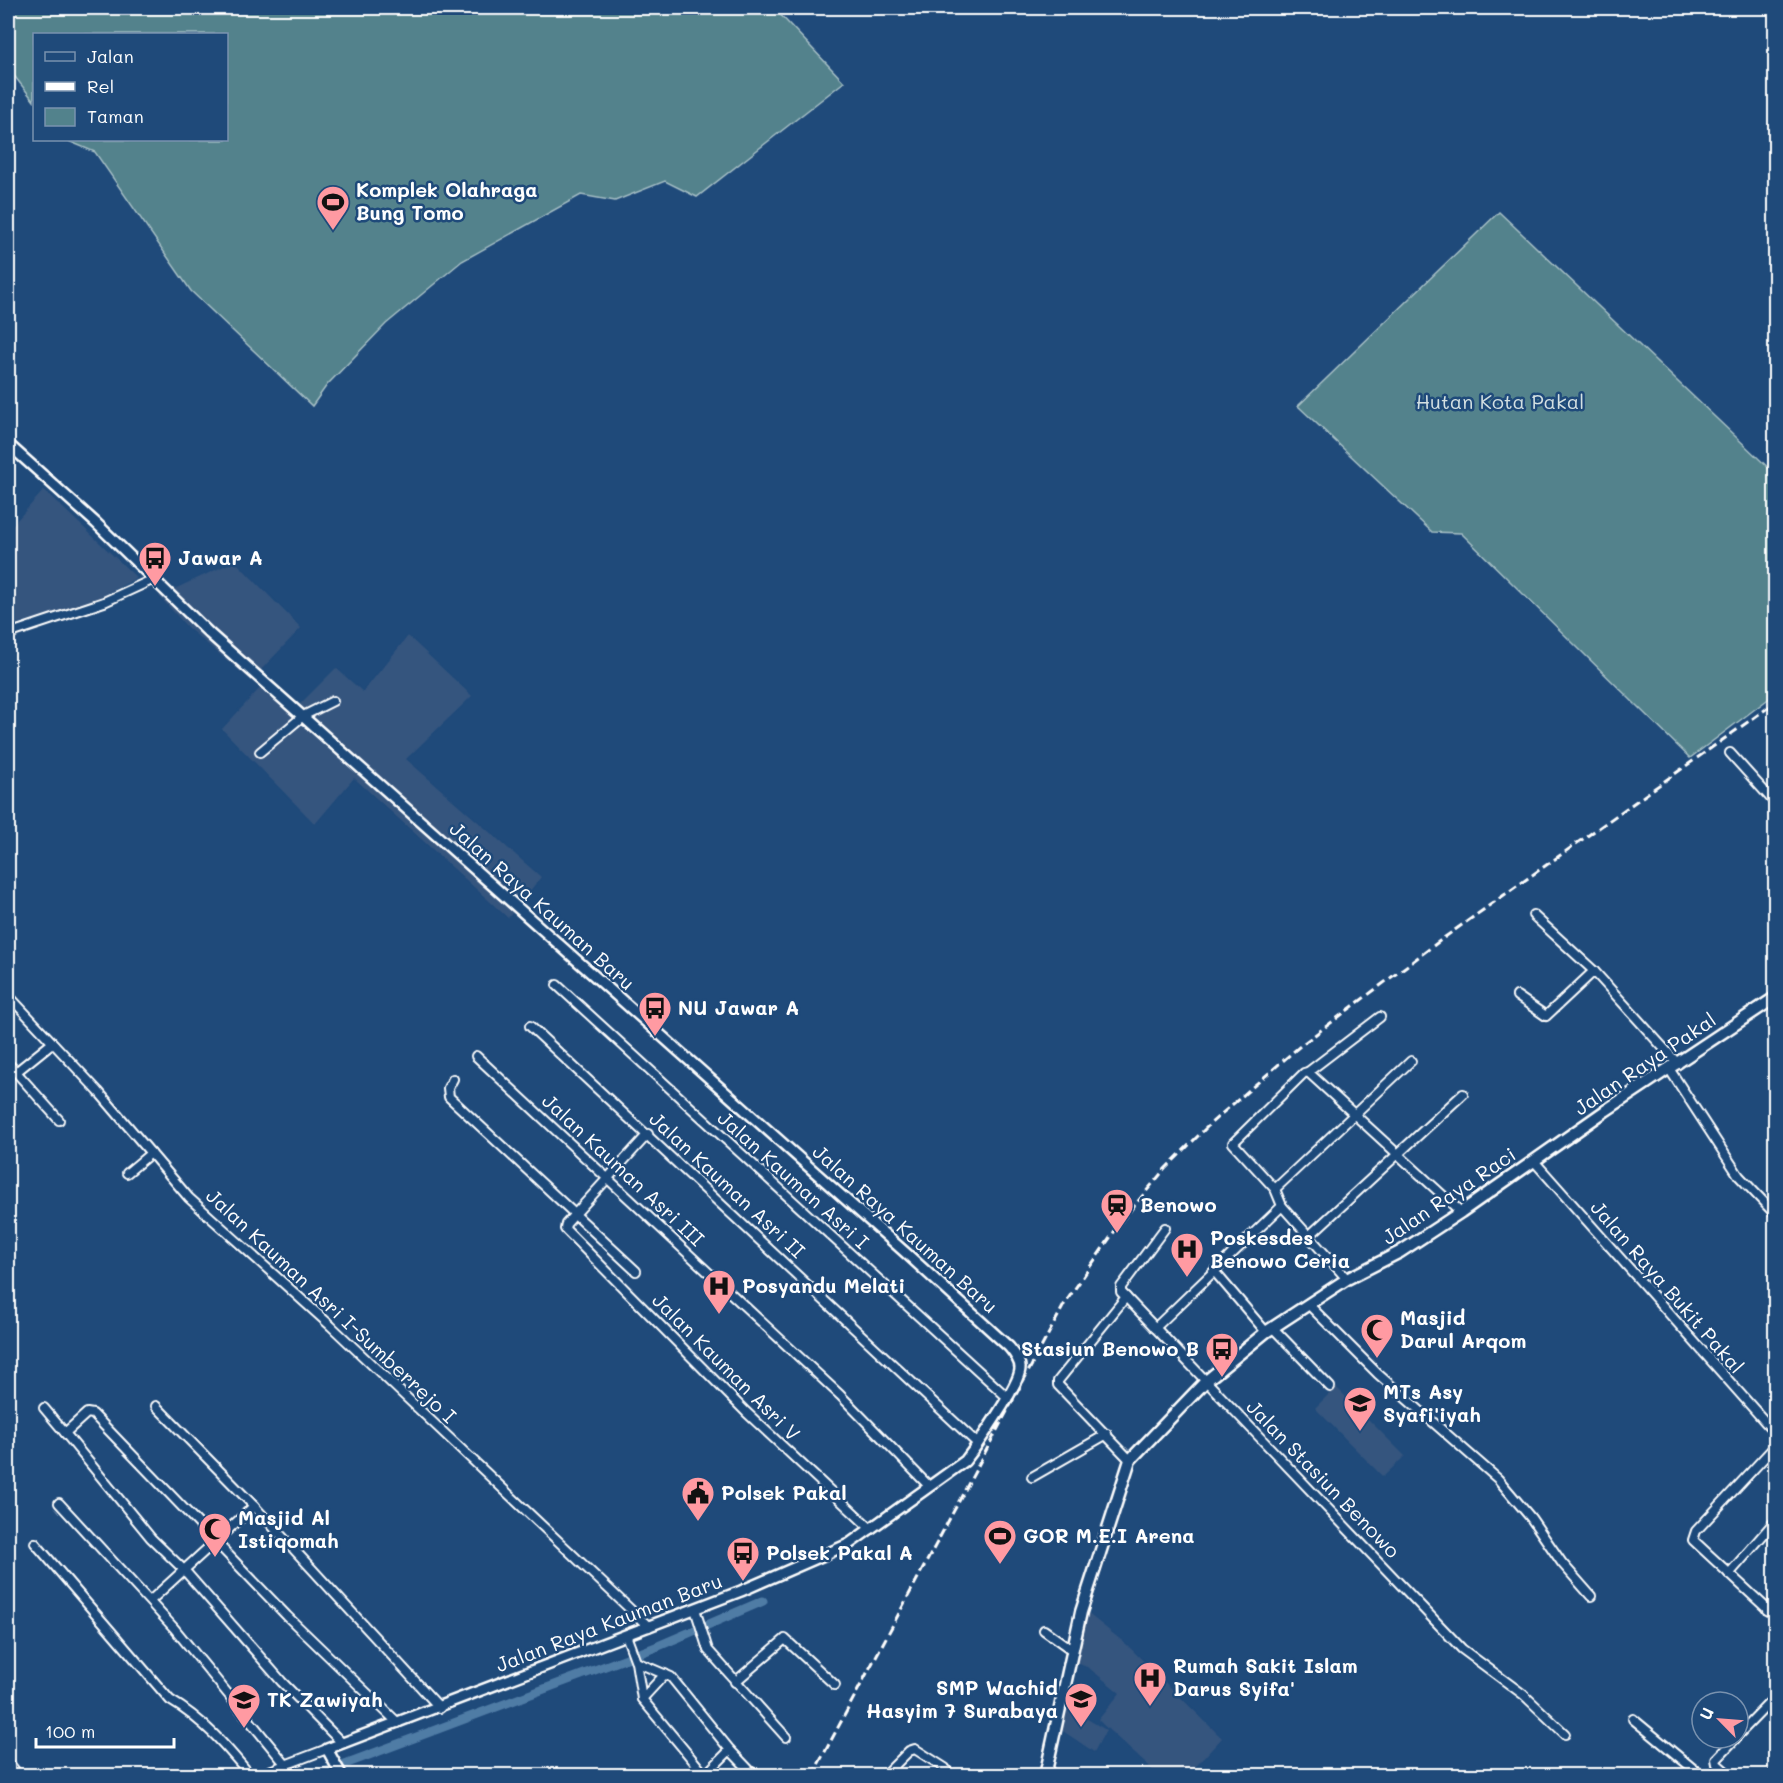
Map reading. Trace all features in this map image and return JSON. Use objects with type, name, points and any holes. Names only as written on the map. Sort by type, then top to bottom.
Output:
[{"type":"main road","name":"Jalan Raya Pakal","points":[[1534,1161],[1776,997]]},
{"type":"main road","name":"Jalan Raya Raci","points":[[1130,1460],[1206,1381],[1270,1330],[1347,1279],[1400,1252],[1534,1161]]},
{"type":"main road","points":[[1045,1776],[1084,1600],[1130,1460]]},
{"type":"street","name":"Jalan Raya Kauman Baru","points":[[8,444],[96,523],[210,634],[1009,1347],[1019,1362],[1020,1371],[1007,1397],[978,1444],[957,1467],[928,1485],[871,1529],[831,1552],[696,1613],[626,1635],[440,1708],[342,1743],[329,1753]]},
{"type":"street","points":[[8,634],[104,602],[154,579]]},
{"type":"street","points":[[260,752],[303,716],[333,701]]},
{"type":"street","points":[[1730,753],[1776,804]]},
{"type":"street","points":[[1533,915],[1594,971],[1674,1067],[1739,1176],[1776,1215]]},
{"type":"street","points":[[1517,996],[1546,1016],[1594,971]]},
{"type":"street","name":"Jalan Kauman Asri I","points":[[557,985],[1007,1397]]},
{"type":"street","name":"Jalan Kauman Asri I-Sumberrejo I","points":[[8,995],[151,1152],[189,1198],[331,1326],[649,1627]]},
{"type":"street","points":[[1347,1279],[1282,1206],[1275,1189],[1233,1142],[1308,1072],[1380,1017]]},
{"type":"street","name":"Jalan Kauman Asri II","points":[[530,1026],[978,1444]]},
{"type":"street","points":[[16,1072],[52,1043]]},
{"type":"street","name":"Jalan Kauman Asri III","points":[[476,1056],[609,1177],[840,1395],[928,1485]]},
{"type":"street","points":[[1275,1189],[1411,1061]]},
{"type":"street","points":[[8,1063],[59,1120]]},
{"type":"street","points":[[1308,1072],[1461,1212]]},
{"type":"street","points":[[453,1079],[448,1088],[449,1097],[636,1271]]},
{"type":"street","points":[[1309,1236],[1463,1094]]},
{"type":"street","points":[[575,1214],[648,1134]]},
{"type":"street","points":[[127,1173],[151,1152]]},
{"type":"street","name":"Jalan Raya Bukit Pakal","points":[[1534,1161],[1776,1434]]},
{"type":"street","points":[[1155,1328],[1282,1206]]},
{"type":"street","name":"Jalan Kauman Asri V","points":[[575,1214],[566,1224],[565,1229],[746,1412],[871,1529]]},
{"type":"street","points":[[1130,1460],[1107,1434],[1059,1388],[1058,1381],[1126,1297],[1120,1287],[1165,1228]]},
{"type":"street","points":[[1214,1271],[1270,1330],[1330,1387]]},
{"type":"street","name":"Jalan Stasiun Benowo","points":[[1126,1297],[1461,1649],[1524,1695],[1565,1734]]},
{"type":"street","points":[[1308,1304],[1378,1374],[1498,1479],[1531,1518],[1562,1563],[1591,1596]]},
{"type":"street","points":[[156,1406],[254,1506],[440,1708]]},
{"type":"street","points":[[44,1408],[151,1538],[185,1571],[282,1682],[342,1743]]},
{"type":"street","points":[[65,1433],[87,1413],[93,1414],[287,1616],[398,1723]]},
{"type":"street","points":[[1032,1477],[1107,1434]]},
{"type":"street","points":[[1776,1445],[1694,1536],[1695,1544],[1776,1617]]},
{"type":"street","points":[[59,1503],[150,1601],[286,1765]]},
{"type":"street","points":[[150,1601],[254,1506]]},
{"type":"street","points":[[1729,1574],[1776,1520]]},
{"type":"street","points":[[34,1543],[170,1700],[192,1713],[214,1733],[251,1776]]},
{"type":"street","points":[[1767,1610],[1776,1601]]},
{"type":"street","points":[[696,1613],[708,1650],[786,1737]]},
{"type":"street","points":[[1044,1630],[1072,1650]]},
{"type":"street","points":[[626,1635],[636,1662],[642,1699],[705,1775],[730,1750]]},
{"type":"street","points":[[735,1682],[785,1639],[835,1685]]},
{"type":"street","points":[[636,1662],[671,1677],[730,1750],[755,1776]]},
{"type":"street","points":[[642,1699],[665,1674]]},
{"type":"street","points":[[1750,1723],[1776,1696]]},
{"type":"street","points":[[1633,1719],[1702,1776]]},
{"type":"street","points":[[884,1776],[909,1751],[915,1749],[945,1768],[950,1776]]},
{"type":"street","points":[[1725,1750],[1716,1759],[1717,1764],[1731,1776]]},
{"type":"street","points":[[256,1776],[329,1753],[342,1776]]},
{"type":"street","points":[[8,1762],[19,1776]]},
{"type":"street","points":[[1771,1776],[1776,1770]]},
{"type":"shaded area","points":[[44,490],[137,578],[91,602],[16,624],[8,607],[8,530]]},
{"type":"shaded area","points":[[235,561],[301,628],[260,671],[300,704],[336,668],[363,692],[408,636],[472,696],[406,759],[541,877],[508,918],[354,778],[315,824],[222,729],[260,688],[188,628],[159,596]]},
{"type":"shaded area","name":"MTs Asy Syafi'iyah","points":[[1336,1387],[1405,1456],[1383,1477],[1315,1408]]},
{"type":"shaded area","name":"Rumah Sakit Islam Darus Syifa'","points":[[1086,1612],[1126,1644],[1222,1738],[1188,1775],[1158,1775],[1098,1720],[1120,1693],[1089,1668],[1072,1661]]},
{"type":"shaded area","name":"SMP Wachid Hasyim 7 Surabaya","points":[[1067,1707],[1106,1730],[1094,1752],[1060,1729]]},
{"type":"green space","name":"Komplek Olahraga Bung Tomo","points":[[8,8],[774,8],[844,82],[697,197],[665,181],[615,201],[581,195],[462,261],[386,324],[327,385],[312,406],[191,291],[95,152],[68,141],[228,141],[228,33],[33,33],[33,100],[8,68]]},
{"type":"green space","name":"Hutan Kota Pakal","points":[[1499,212],[1775,474],[1775,694],[1690,758],[1461,533],[1432,532],[1298,406]]},
{"type":"waterway","points":[[313,1776],[656,1647],[763,1601]]},
{"type":"railway","points":[[812,1776],[1065,1303],[1123,1219],[1165,1169],[1211,1123],[1300,1046],[1445,937],[1776,702]]},
{"type":"place","name":"Komplek Olahraga Bung Tomo","points":[[333,231]]},
{"type":"place","name":"Jawar A","points":[[155,587]]},
{"type":"place","name":"NU Jawar A","points":[[655,1037]]},
{"type":"place","name":"Benowo","points":[[1117,1234]]},
{"type":"place","name":"Poskesdes Benowo Ceria","points":[[1187,1278]]},
{"type":"place","name":"Posyandu Melati","points":[[719,1315]]},
{"type":"place","name":"Masjid Darul Arqom","points":[[1377,1359]]},
{"type":"place","name":"Stasiun Benowo B","points":[[1222,1378]]},
{"type":"place","name":"MTs Asy Syafi'iyah","points":[[1360,1432]]},
{"type":"place","name":"Polsek Pakal","points":[[698,1522]]},
{"type":"place","name":"Masjid Al Istiqomah","points":[[215,1558]]},
{"type":"place","name":"GOR M.E.I Arena","points":[[1000,1565]]},
{"type":"place","name":"Polsek Pakal A","points":[[743,1582]]},
{"type":"place","name":"Rumah Sakit Islam Darus Syifa'","points":[[1150,1707]]},
{"type":"place","name":"SMP Wachid Hasyim 7 Surabaya","points":[[1081,1728]]},
{"type":"place","name":"TK Zawiyah","points":[[244,1729]]}]
